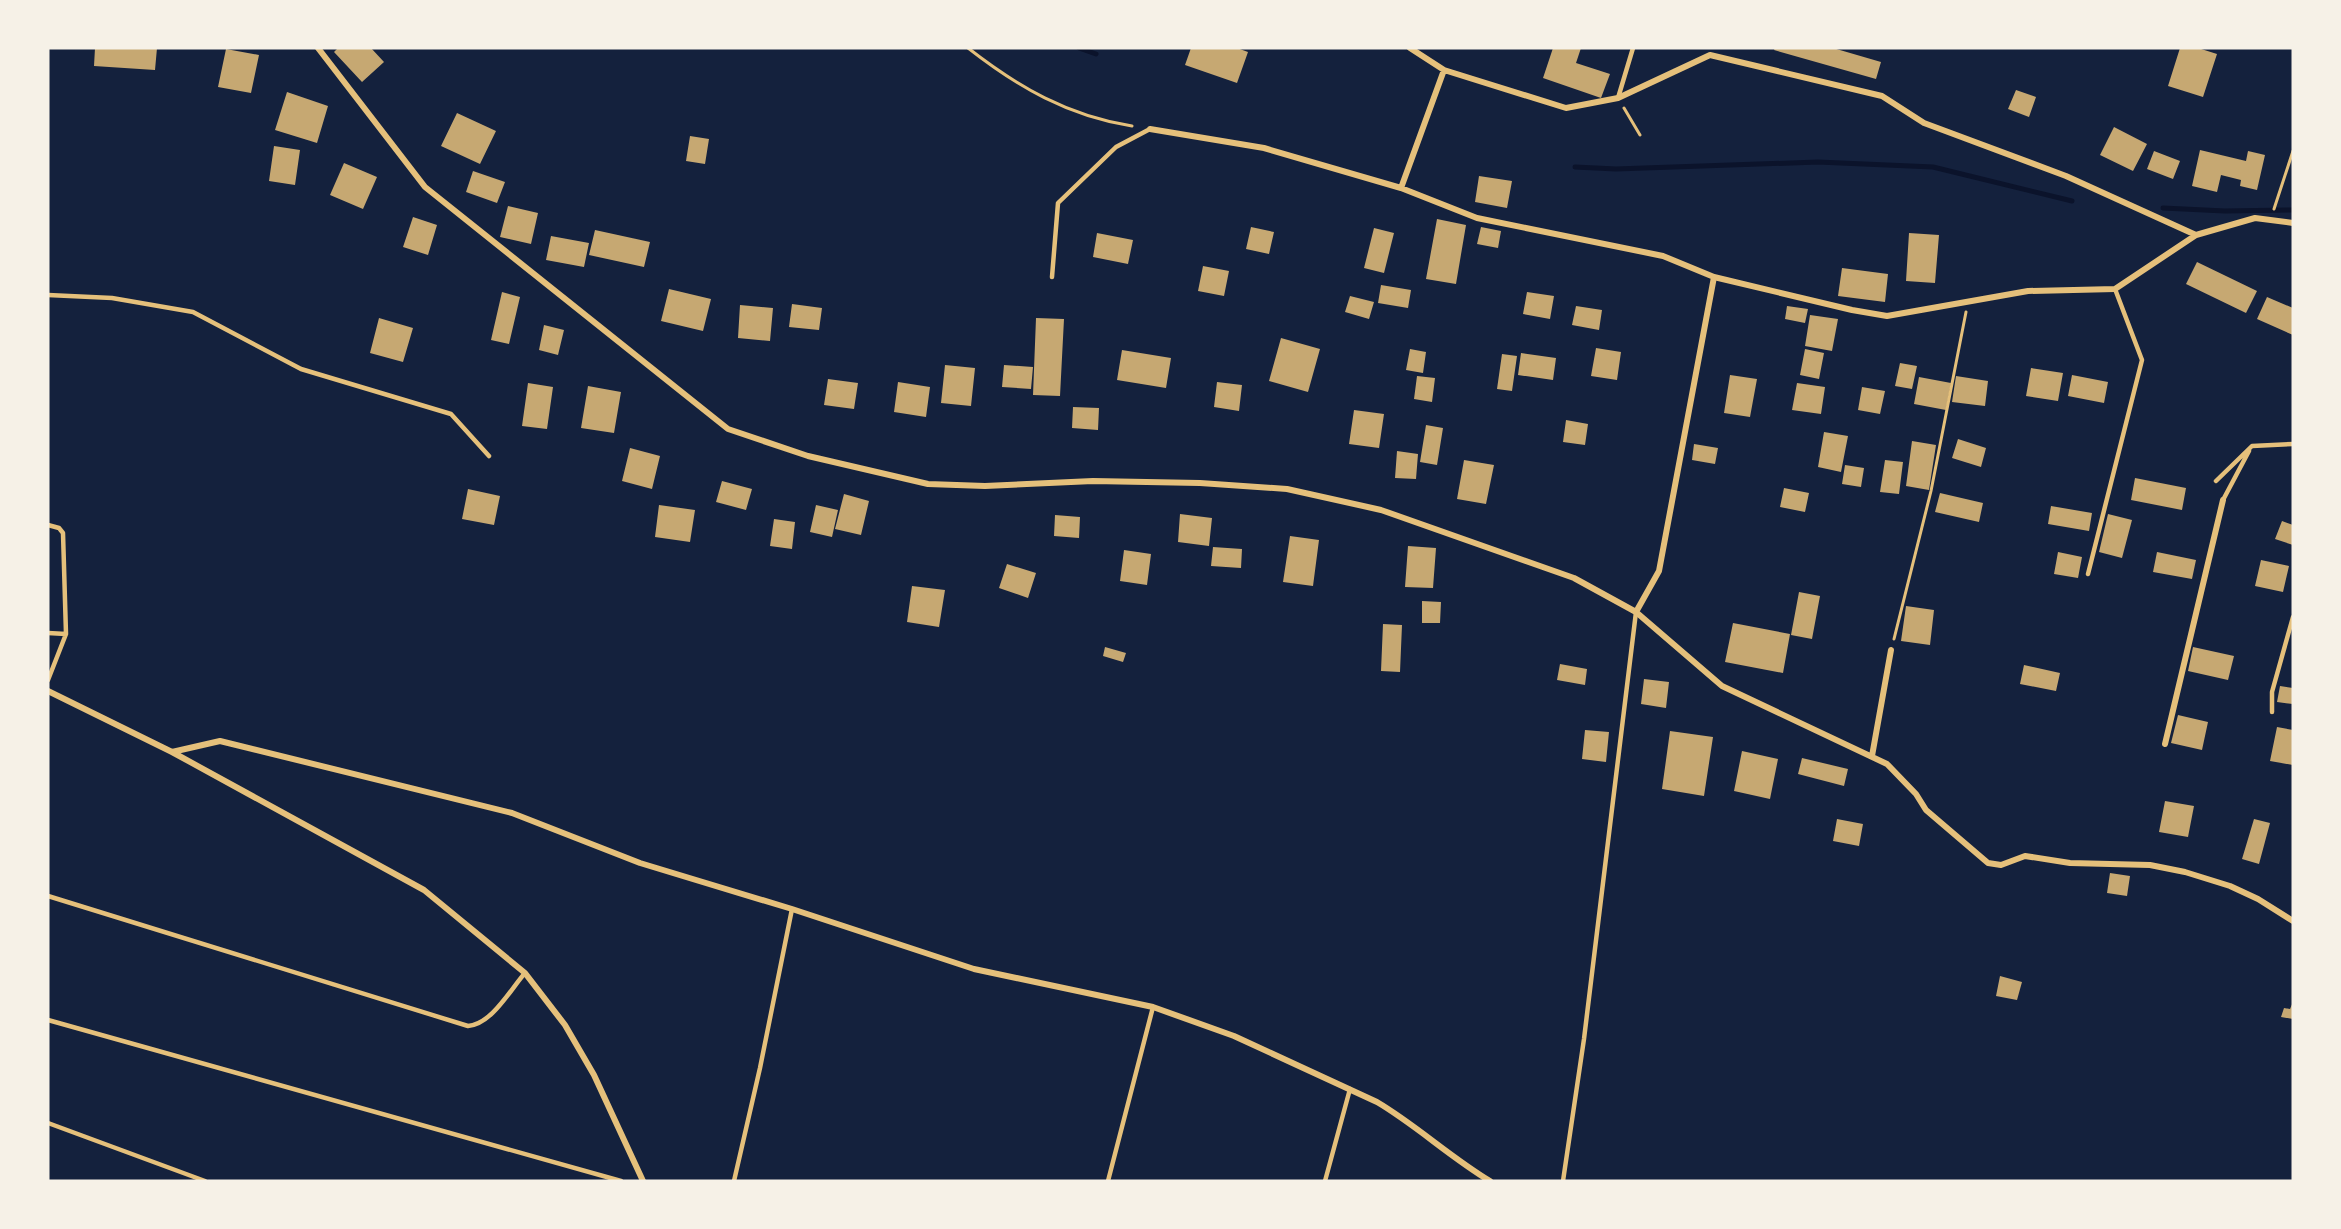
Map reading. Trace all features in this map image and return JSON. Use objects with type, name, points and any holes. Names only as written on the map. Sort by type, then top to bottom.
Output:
[{"type":"street","points":[[318,48],[425,187],[728,429],[808,456],[928,484],[985,486],[1094,481],[1200,483],[1287,489],[1381,510],[1574,578],[1636,612],[1722,686],[1887,764],[1916,794],[1926,810],[1988,863],[2001,865],[2025,856],[2070,863],[2150,865],[2174,869],[2230,886],[2258,899],[2293,921]]},
{"type":"street","points":[[1410,48],[1444,70],[1566,108],[1618,98],[1710,55],[1882,96],[1924,123],[2066,176],[2196,235]]},
{"type":"street","points":[[1401,188],[1444,70]]},
{"type":"street","points":[[1150,129],[1264,148],[1401,188],[1477,218],[1663,255],[1714,278],[1887,316],[2028,291],[2115,289],[2196,235],[2255,218],[2293,223]]},
{"type":"street","points":[[1636,612],[1659,571],[1714,278]]},
{"type":"street","points":[[2165,744],[2223,500]]},
{"type":"street","points":[[1872,756],[1891,650]]},
{"type":"street","points":[[48,691],[172,752],[423,890],[525,973],[565,1025],[594,1075],[643,1181]]},
{"type":"street","points":[[172,752],[220,741],[433,792],[512,813],[640,864],[792,909],[974,969],[1153,1007],[1234,1036],[1391,1110],[1440,1148],[1490,1181]]},
{"type":"lane","points":[[1618,98],[1633,48]]},
{"type":"lane","points":[[1052,277],[1058,203],[1116,147],[1150,129]]},
{"type":"lane","points":[[2088,574],[2142,360],[2115,289]]},
{"type":"lane","points":[[48,295],[112,298],[193,312],[301,369],[451,414],[489,456]]},
{"type":"lane","points":[[2216,481],[2252,446],[2293,444]]},
{"type":"lane","points":[[2223,500],[2252,446]]},
{"type":"lane","points":[[48,525],[59,528],[63,533],[66,634],[48,680]]},
{"type":"lane","points":[[1563,1181],[1584,1039],[1636,612]]},
{"type":"lane","points":[[2272,712],[2272,692],[2293,617]]},
{"type":"lane","points":[[48,633],[66,634]]},
{"type":"lane","points":[[48,896],[468,1026],[477,1025],[487,1018],[525,973]]},
{"type":"lane","points":[[734,1181],[760,1068],[792,909]]},
{"type":"lane","points":[[1108,1181],[1153,1007]]},
{"type":"lane","points":[[48,1020],[621,1181]]},
{"type":"lane","points":[[1325,1181],[1350,1089]]},
{"type":"lane","points":[[48,1123],[205,1181]]},
{"type":"path","points":[[968,48],[1012,80],[1067,109],[1107,123],[1150,129]]},
{"type":"path","points":[[1618,98],[1640,135]]},
{"type":"path","points":[[2270,220],[2293,151]]},
{"type":"path","points":[[1891,650],[1931,491],[1968,302]]},
{"type":"building","points":[[95,48],[157,48],[155,70],[94,66]]},
{"type":"building","points":[[338,48],[371,48],[384,62],[362,82],[334,52]]},
{"type":"building","points":[[1191,48],[1237,48],[1248,52],[1237,83],[1185,65]]},
{"type":"building","points":[[1553,48],[1581,48],[1576,63],[1610,74],[1601,98],[1543,78]]},
{"type":"building","points":[[1775,48],[1833,48],[1881,62],[1876,79],[1774,50]]},
{"type":"building","points":[[2180,48],[2198,48],[2217,54],[2203,97],[2168,86]]},
{"type":"building","points":[[226,49],[259,55],[251,93],[218,87]]},
{"type":"building","points":[[2016,90],[2036,97],[2029,117],[2008,109]]},
{"type":"building","points":[[287,92],[328,106],[317,143],[275,130]]},
{"type":"building","points":[[457,113],[496,131],[480,164],[441,146]]},
{"type":"building","points":[[2114,127],[2147,144],[2133,171],[2100,155]]},
{"type":"building","points":[[690,136],[709,139],[705,164],[686,161]]},
{"type":"building","points":[[274,146],[300,150],[295,185],[269,181]]},
{"type":"building","points":[[2200,150],[2246,161],[2248,151],[2265,155],[2257,190],[2240,186],[2241,180],[2221,175],[2217,192],[2192,186]]},
{"type":"building","points":[[2154,151],[2180,161],[2173,179],[2147,169]]},
{"type":"building","points":[[344,163],[377,177],[363,209],[330,195]]},
{"type":"building","points":[[473,171],[505,182],[497,203],[466,192]]},
{"type":"building","points":[[1479,176],[1512,181],[1507,208],[1475,202]]},
{"type":"building","points":[[508,206],[538,213],[531,244],[500,237]]},
{"type":"building","points":[[413,217],[437,225],[428,255],[403,247]]},
{"type":"building","points":[[1437,219],[1466,225],[1456,284],[1426,279]]},
{"type":"building","points":[[1251,227],[1274,232],[1269,254],[1246,249]]},
{"type":"building","points":[[1481,227],[1501,231],[1498,248],[1477,244]]},
{"type":"building","points":[[1374,228],[1394,233],[1384,273],[1364,268]]},
{"type":"building","points":[[595,230],[650,242],[644,267],[589,255]]},
{"type":"building","points":[[1097,233],[1133,240],[1128,264],[1093,257]]},
{"type":"building","points":[[1909,233],[1939,235],[1935,283],[1906,281]]},
{"type":"building","points":[[551,236],[589,243],[584,267],[546,260]]},
{"type":"building","points":[[2197,262],[2257,291],[2246,313],[2186,284]]},
{"type":"building","points":[[1203,266],[1229,271],[1224,296],[1198,291]]},
{"type":"building","points":[[1842,268],[1888,274],[1885,302],[1838,296]]},
{"type":"building","points":[[1381,285],[1411,290],[1408,308],[1378,303]]},
{"type":"building","points":[[669,289],[711,299],[703,331],[661,321]]},
{"type":"building","points":[[502,292],[520,297],[509,344],[491,340]]},
{"type":"building","points":[[1527,292],[1554,296],[1550,319],[1523,314]]},
{"type":"building","points":[[1350,296],[1374,302],[1369,319],[1345,312]]},
{"type":"building","points":[[2267,297],[2293,308],[2293,335],[2257,319]]},
{"type":"building","points":[[792,304],[822,308],[819,330],[789,327]]},
{"type":"building","points":[[740,305],[773,308],[770,341],[738,338]]},
{"type":"building","points":[[1576,306],[1602,310],[1599,330],[1572,325]]},
{"type":"building","points":[[1787,306],[1808,309],[1805,323],[1785,319]]},
{"type":"building","points":[[1810,315],[1838,319],[1832,351],[1805,346]]},
{"type":"building","points":[[379,318],[413,328],[403,362],[370,353]]},
{"type":"building","points":[[1036,318],[1064,319],[1060,396],[1033,395]]},
{"type":"building","points":[[544,325],[564,330],[558,355],[539,350]]},
{"type":"building","points":[[1281,338],[1320,349],[1308,392],[1269,381]]},
{"type":"building","points":[[1596,348],[1621,352],[1617,380],[1591,376]]},
{"type":"building","points":[[1410,349],[1426,352],[1423,373],[1406,370]]},
{"type":"building","points":[[1805,349],[1824,353],[1819,379],[1800,375]]},
{"type":"building","points":[[1122,350],[1171,358],[1166,388],[1117,380]]},
{"type":"building","points":[[1521,353],[1556,358],[1553,380],[1518,375]]},
{"type":"building","points":[[1502,354],[1517,356],[1512,391],[1497,389]]},
{"type":"building","points":[[1900,363],[1917,366],[1912,389],[1895,386]]},
{"type":"building","points":[[945,365],[975,368],[971,406],[941,403]]},
{"type":"building","points":[[1004,365],[1033,367],[1031,389],[1002,387]]},
{"type":"building","points":[[2031,368],[2063,373],[2058,401],[2026,396]]},
{"type":"building","points":[[1730,375],[1757,379],[1750,417],[1724,413]]},
{"type":"building","points":[[2072,375],[2108,382],[2104,403],[2068,396]]},
{"type":"building","points":[[1417,376],[1435,378],[1432,402],[1414,399]]},
{"type":"building","points":[[1956,376],[1988,381],[1985,406],[1952,402]]},
{"type":"building","points":[[1919,377],[1951,383],[1946,410],[1914,404]]},
{"type":"building","points":[[828,379],[858,383],[854,409],[824,405]]},
{"type":"building","points":[[898,382],[930,387],[926,417],[894,412]]},
{"type":"building","points":[[1217,382],[1242,385],[1239,411],[1214,407]]},
{"type":"building","points":[[528,383],[553,387],[547,429],[522,426]]},
{"type":"building","points":[[1797,383],[1825,387],[1821,414],[1792,410]]},
{"type":"building","points":[[588,386],[621,392],[614,433],[581,428]]},
{"type":"building","points":[[1862,387],[1885,391],[1880,414],[1858,410]]},
{"type":"building","points":[[1073,407],[1099,408],[1098,430],[1072,428]]},
{"type":"building","points":[[1354,410],[1384,414],[1379,448],[1349,444]]},
{"type":"building","points":[[1566,420],[1588,424],[1585,445],[1563,442]]},
{"type":"building","points":[[1426,425],[1443,428],[1437,465],[1420,462]]},
{"type":"building","points":[[1824,432],[1848,436],[1841,472],[1818,467]]},
{"type":"building","points":[[1958,439],[1986,448],[1981,467],[1952,458]]},
{"type":"building","points":[[1912,441],[1936,445],[1929,490],[1906,486]]},
{"type":"building","points":[[1694,444],[1718,448],[1715,464],[1692,460]]},
{"type":"building","points":[[630,448],[660,456],[652,489],[622,481]]},
{"type":"building","points":[[1397,451],[1418,454],[1416,479],[1395,478]]},
{"type":"building","points":[[1464,460],[1494,465],[1486,504],[1457,499]]},
{"type":"building","points":[[1885,460],[1903,462],[1899,494],[1880,492]]},
{"type":"building","points":[[1845,465],[1864,468],[1861,487],[1842,484]]},
{"type":"building","points":[[2135,478],[2186,488],[2182,510],[2131,500]]},
{"type":"building","points":[[722,481],[752,489],[746,510],[716,502]]},
{"type":"building","points":[[1784,488],[1809,493],[1805,512],[1780,507]]},
{"type":"building","points":[[468,489],[500,496],[494,525],[462,519]]},
{"type":"building","points":[[1940,493],[1983,503],[1979,522],[1935,512]]},
{"type":"building","points":[[844,494],[869,501],[861,535],[835,529]]},
{"type":"building","points":[[659,505],[695,510],[690,542],[655,537]]},
{"type":"building","points":[[816,505],[838,510],[832,537],[810,532]]},
{"type":"building","points":[[2051,506],[2092,513],[2089,531],[2048,524]]},
{"type":"building","points":[[1180,514],[1212,518],[1209,546],[1178,542]]},
{"type":"building","points":[[2108,514],[2132,520],[2122,558],[2099,552]]},
{"type":"building","points":[[1055,515],[1080,517],[1079,538],[1054,536]]},
{"type":"building","points":[[774,519],[795,522],[792,549],[770,546]]},
{"type":"building","points":[[2282,521],[2293,525],[2293,545],[2275,539]]},
{"type":"building","points":[[1290,536],[1319,540],[1313,586],[1283,582]]},
{"type":"building","points":[[1408,546],[1436,548],[1433,588],[1405,587]]},
{"type":"building","points":[[1213,547],[1242,549],[1241,568],[1211,566]]},
{"type":"building","points":[[1124,550],[1151,554],[1147,585],[1120,581]]},
{"type":"building","points":[[2058,552],[2082,557],[2078,578],[2054,574]]},
{"type":"building","points":[[2157,552],[2196,560],[2192,579],[2153,572]]},
{"type":"building","points":[[2261,560],[2289,566],[2283,592],[2255,586]]},
{"type":"building","points":[[1007,564],[1036,573],[1028,598],[999,588]]},
{"type":"building","points":[[912,586],[945,590],[939,627],[907,622]]},
{"type":"building","points":[[1799,592],[1820,596],[1812,639],[1791,635]]},
{"type":"building","points":[[1422,601],[1441,602],[1440,623],[1422,623]]},
{"type":"building","points":[[1906,606],[1934,610],[1930,645],[1901,641]]},
{"type":"building","points":[[1733,623],[1790,634],[1783,673],[1725,662]]},
{"type":"building","points":[[1383,624],[1402,625],[1400,672],[1381,671]]},
{"type":"building","points":[[1105,647],[1126,653],[1123,662],[1103,656]]},
{"type":"building","points":[[2193,647],[2234,656],[2228,680],[2188,671]]},
{"type":"building","points":[[1560,664],[1587,669],[1585,685],[1557,680]]},
{"type":"building","points":[[2024,665],[2060,673],[2056,691],[2020,684]]},
{"type":"building","points":[[1644,679],[1669,682],[1666,708],[1641,704]]},
{"type":"building","points":[[2280,686],[2293,688],[2293,704],[2277,702]]},
{"type":"building","points":[[2178,715],[2208,722],[2202,750],[2171,743]]},
{"type":"building","points":[[2277,727],[2293,730],[2293,765],[2270,761]]},
{"type":"building","points":[[1585,730],[1609,732],[1606,762],[1582,759]]},
{"type":"building","points":[[1670,731],[1713,737],[1704,796],[1662,789]]},
{"type":"building","points":[[1742,751],[1778,759],[1770,799],[1734,791]]},
{"type":"building","points":[[1802,758],[1848,769],[1844,786],[1798,774]]},
{"type":"building","points":[[2165,801],[2194,806],[2188,837],[2159,832]]},
{"type":"building","points":[[1837,819],[1863,824],[1859,846],[1833,841]]},
{"type":"building","points":[[2254,819],[2270,823],[2259,864],[2242,859]]},
{"type":"building","points":[[2110,873],[2130,876],[2127,896],[2107,893]]},
{"type":"building","points":[[2000,976],[2022,982],[2017,1000],[1996,996]]},
{"type":"building","points":[[2293,1002],[2293,1019],[2281,1017],[2284,1008],[2290,1009]]},
{"type":"waterway","points":[[1079,48],[1096,54]]},
{"type":"waterway","points":[[1575,167],[1616,169],[1818,162],[1933,167],[2072,201]]},
{"type":"waterway","points":[[2163,208],[2225,211],[2293,210]]}]
